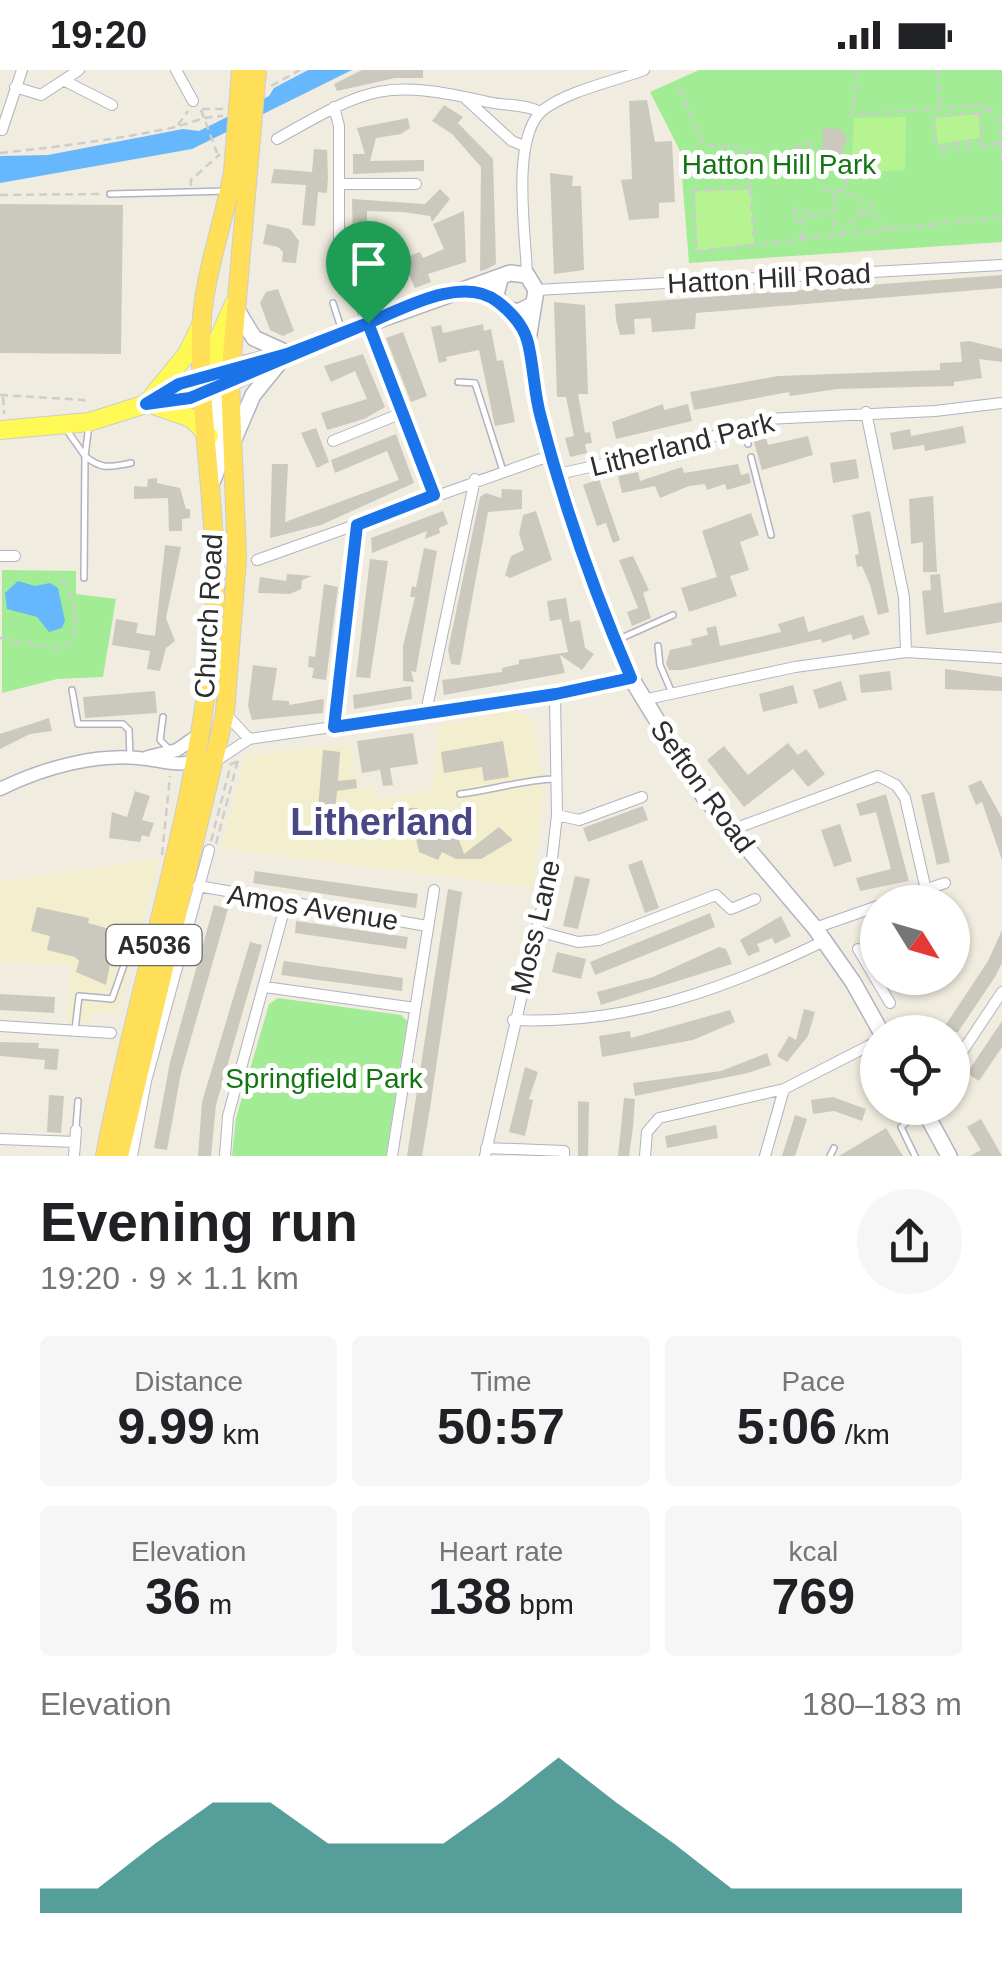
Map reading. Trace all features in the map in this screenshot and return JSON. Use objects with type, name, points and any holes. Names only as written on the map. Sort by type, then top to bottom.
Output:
[{"type":"highway","name":"Church Road","points":[[105,1156],[195,762],[214,629],[209,436],[234,304],[241,70]]},
{"type":"highway","name":"Church Road","points":[[120,1156],[138,1067],[225,713],[237,559],[235,437],[202,323],[237,178],[257,70]]},
{"type":"main road","points":[[2,430],[89,422],[217,380],[439,295],[462,292],[516,272],[527,275],[534,298],[528,340]]},
{"type":"main road","points":[[497,300],[500,279]]},
{"type":"main road","points":[[462,292],[497,300],[512,312],[528,340]]},
{"type":"main road","points":[[512,312],[534,298]]},
{"type":"main road","points":[[234,304],[254,338],[287,354]]},
{"type":"main road","points":[[146,404],[186,354],[202,323]]},
{"type":"main road","name":"Sefton Road","points":[[528,340],[540,415],[558,474],[614,640],[642,700],[704,798],[820,935],[871,1015]]},
{"type":"main road","points":[[235,437],[253,394],[287,354]]},
{"type":"main road","points":[[213,480],[222,461],[217,380]]},
{"type":"main road","points":[[146,404],[191,418],[209,436]]},
{"type":"main road","points":[[932,1125],[949,1156]]},
{"type":"street","points":[[2,130],[22,70]]},
{"type":"street","points":[[16,87],[41,95],[79,70]]},
{"type":"street","points":[[176,70],[196,106]]},
{"type":"street","points":[[277,138],[364,92],[419,87],[541,112],[640,71]]},
{"type":"street","points":[[64,82],[109,100]]},
{"type":"street","points":[[460,96],[512,141],[524,146]]},
{"type":"street","points":[[334,107],[339,126],[339,250],[434,495]]},
{"type":"street","points":[[527,275],[524,146],[541,112]]},
{"type":"street","points":[[339,184],[416,184]]},
{"type":"street","name":"Hatton Hill Road","points":[[534,298],[618,286],[1002,265]]},
{"type":"street","name":"Litherland Park","points":[[558,474],[681,447],[766,418],[935,411],[1002,403]]},
{"type":"street","points":[[866,412],[904,597],[906,652]]},
{"type":"street","points":[[333,442],[402,413]]},
{"type":"street","points":[[257,560],[475,479],[504,474],[552,455]]},
{"type":"street","points":[[426,712],[475,479]]},
{"type":"street","points":[[334,727],[357,525]]},
{"type":"street","points":[[0,556],[16,556]]},
{"type":"street","points":[[642,700],[795,666],[906,652],[1002,658]]},
{"type":"street","points":[[216,761],[244,742],[556,694],[631,678]]},
{"type":"street","name":"Moss Lane","points":[[485,1152],[537,930],[558,815],[556,694]]},
{"type":"street","points":[[225,713],[244,742]]},
{"type":"street","points":[[172,763],[200,734]]},
{"type":"street","points":[[0,789],[52,767],[146,758],[195,762],[221,736]]},
{"type":"street","points":[[731,830],[878,776],[896,785],[905,798],[925,885]]},
{"type":"street","points":[[558,815],[579,820],[642,797]]},
{"type":"street","points":[[132,1156],[146,1082],[209,850]]},
{"type":"street","points":[[940,885],[945,883]]},
{"type":"street","name":"Amos Avenue","points":[[198,886],[428,926]]},
{"type":"street","points":[[392,1156],[434,890]]},
{"type":"street","points":[[537,930],[578,942],[599,940],[716,895],[731,909],[755,899]]},
{"type":"street","points":[[225,1156],[228,1116],[286,903]]},
{"type":"street","points":[[513,1020],[570,1022],[667,1004],[742,980],[860,915]]},
{"type":"street","points":[[853,982],[860,978]]},
{"type":"street","points":[[265,986],[415,1008]]},
{"type":"street","points":[[970,1040],[1002,992]]},
{"type":"street","points":[[885,995],[890,1003]]},
{"type":"street","points":[[0,1026],[111,1033]]},
{"type":"street","points":[[644,1156],[647,1132],[659,1118],[784,1088],[860,1050]]},
{"type":"street","points":[[765,1156],[784,1088]]},
{"type":"street","points":[[0,1140],[75,1136],[74,1156]]},
{"type":"street","points":[[485,1152],[564,1151],[564,1156]]},
{"type":"lane","points":[[110,194],[191,192],[237,178]]},
{"type":"lane","points":[[676,270],[677,284]]},
{"type":"lane","points":[[617,273],[618,286]]},
{"type":"lane","points":[[334,302],[342,332]]},
{"type":"lane","points":[[458,382],[475,383],[504,474]]},
{"type":"lane","points":[[84,578],[89,422]]},
{"type":"lane","points":[[64,426],[85,456],[100,468],[131,463]]},
{"type":"lane","points":[[743,426],[748,444]]},
{"type":"lane","points":[[751,457],[771,535]]},
{"type":"lane","points":[[614,640],[673,615]]},
{"type":"lane","points":[[658,646],[660,666],[672,693]]},
{"type":"lane","points":[[72,690],[78,724],[124,724],[129,730],[130,760]]},
{"type":"lane","points":[[163,718],[160,740],[172,763]]},
{"type":"lane","points":[[460,794],[507,788],[523,780],[557,779]]},
{"type":"lane","points":[[74,1030],[79,996],[112,1000],[136,931]]},
{"type":"lane","points":[[75,1136],[78,1100]]},
{"type":"lane","points":[[903,1125],[915,1156]]},
{"type":"lane","points":[[830,1156],[834,1148]]},
{"type":"path","points":[[266,95],[270,86],[300,70]]},
{"type":"path","points":[[858,70],[851,115],[977,104],[991,110],[1000,120],[1002,163]]},
{"type":"path","points":[[938,70],[940,106]]},
{"type":"path","points":[[678,88],[704,145],[748,150],[766,158],[810,143],[812,152],[828,168],[840,168],[846,175],[843,188]]},
{"type":"path","points":[[196,106],[225,108]]},
{"type":"path","points":[[191,192],[191,180],[219,154],[196,106]]},
{"type":"path","points":[[176,127],[196,106]]},
{"type":"path","points":[[0,153],[50,150],[176,127],[237,109]]},
{"type":"path","points":[[979,113],[983,140],[936,146],[933,117],[991,110]]},
{"type":"path","points":[[940,152],[1000,142]]},
{"type":"path","points":[[748,150],[754,244]]},
{"type":"path","points":[[840,168],[843,158]]},
{"type":"path","points":[[828,168],[822,179],[834,192],[837,235]]},
{"type":"path","points":[[751,188],[693,191],[697,251],[1002,217]]},
{"type":"path","points":[[834,192],[843,188]]},
{"type":"path","points":[[843,188],[859,203],[871,206],[870,213]]},
{"type":"path","points":[[0,195],[110,194]]},
{"type":"path","points":[[859,203],[860,213]]},
{"type":"path","points":[[802,222],[792,215],[797,207],[804,208],[808,216]]},
{"type":"path","points":[[837,235],[860,213],[870,213],[889,229]]},
{"type":"path","points":[[802,239],[802,222],[808,216],[835,214]]},
{"type":"path","points":[[2,430],[2,396],[84,400],[89,422]]},
{"type":"path","points":[[0,638],[58,648],[68,644],[76,628],[75,615],[58,574]]},
{"type":"path","points":[[237,762],[231,764],[210,843],[216,844],[244,742]]},
{"type":"path","points":[[172,763],[164,856],[159,855],[172,763]]},
{"type":"shaded area","points":[[510,711],[525,714],[535,723],[543,797],[533,888],[220,848],[246,756],[349,743],[359,790],[376,787],[379,800],[433,789],[439,726]]},
{"type":"shaded area","points":[[160,858],[118,1012],[91,1014],[86,1022],[68,1021],[71,966],[0,962],[0,882]]},
{"type":"green space","name":"Hatton Hill Park","points":[[699,70],[1002,70],[1002,242],[689,263],[680,151],[650,92]]},
{"type":"green space","points":[[978,114],[980,138],[938,144],[935,118]]},
{"type":"green space","points":[[906,117],[905,170],[851,173],[854,118]]},
{"type":"green space","points":[[751,190],[754,243],[697,251],[695,191]]},
{"type":"green space","points":[[2,570],[76,571],[76,594],[116,599],[103,677],[57,679],[2,693]]},
{"type":"green space","name":"Springfield Park","points":[[278,998],[401,1015],[407,1021],[386,1156],[232,1156],[236,1118],[269,1004]]},
{"type":"water","points":[[308,70],[352,70],[192,149],[0,183],[0,156],[48,155],[183,129],[199,131],[269,96],[274,88]]},
{"type":"water","points":[[18,581],[35,586],[50,583],[58,588],[65,621],[62,628],[49,632],[37,617],[7,609],[5,593]]},
{"type":"building","points":[[362,70],[423,70],[423,78],[395,78],[337,91],[334,84]]},
{"type":"building","points":[[647,100],[655,142],[672,141],[675,202],[659,203],[659,218],[629,220],[621,180],[632,179],[629,101]]},
{"type":"building","points":[[444,105],[463,117],[458,123],[493,159],[496,264],[485,270],[480,271],[481,167],[452,134],[432,121]]},
{"type":"building","points":[[408,118],[410,128],[401,134],[376,138],[370,161],[424,160],[424,171],[353,174],[353,154],[365,154],[357,128]]},
{"type":"building","points":[[823,128],[841,129],[847,140],[840,155],[822,154]]},
{"type":"building","points":[[314,149],[327,150],[328,177],[327,193],[318,192],[315,226],[302,225],[306,185],[271,183],[274,169],[312,172]]},
{"type":"building","points":[[550,173],[573,176],[572,186],[581,186],[584,270],[554,274]]},
{"type":"building","points":[[440,189],[450,199],[432,222],[430,216],[367,211],[367,243],[353,243],[352,199],[425,204]]},
{"type":"building","points":[[0,204],[123,205],[121,354],[0,353]]},
{"type":"building","points":[[464,211],[466,262],[428,274],[431,282],[415,288],[402,259],[420,252],[423,258],[444,249],[433,224]]},
{"type":"building","points":[[267,224],[290,229],[299,241],[296,263],[282,262],[283,252],[278,247],[263,244]]},
{"type":"building","points":[[1002,275],[1002,288],[696,313],[695,329],[652,332],[651,318],[634,319],[635,334],[620,335],[616,320],[615,304]]},
{"type":"building","points":[[278,289],[294,331],[283,336],[270,330],[260,303],[266,292]]},
{"type":"building","points":[[554,302],[585,305],[588,394],[578,394],[585,433],[590,432],[592,443],[585,444],[587,453],[570,457],[565,438],[574,436],[566,397],[557,397]]},
{"type":"building","points":[[483,324],[484,331],[491,329],[497,361],[503,360],[515,422],[495,426],[479,350],[446,357],[447,361],[439,363],[431,327],[441,325],[443,333]]},
{"type":"building","points":[[403,332],[427,396],[411,402],[386,338]]},
{"type":"building","points":[[960,342],[1002,349],[1002,362],[979,359],[982,378],[954,382],[954,386],[837,389],[790,396],[789,392],[694,410],[690,392],[778,376],[940,370],[940,363],[962,362]]},
{"type":"building","points":[[363,354],[385,407],[364,419],[327,430],[321,413],[367,399],[355,371],[331,382],[324,366]]},
{"type":"building","points":[[663,404],[664,410],[688,404],[692,421],[616,439],[612,422]]},
{"type":"building","points":[[963,426],[966,443],[925,451],[924,445],[893,450],[890,433],[910,429],[911,436]]},
{"type":"building","points":[[316,428],[329,462],[317,468],[301,433]]},
{"type":"building","points":[[396,434],[414,483],[321,525],[270,538],[272,464],[288,464],[285,522],[399,480],[387,451],[335,473],[331,460]]},
{"type":"building","points":[[808,436],[813,455],[762,470],[754,442],[766,438],[768,445]]},
{"type":"building","points":[[856,459],[859,478],[833,483],[830,463]]},
{"type":"building","points":[[738,464],[741,475],[749,473],[751,483],[727,490],[725,484],[707,490],[705,484],[689,486],[660,498],[655,486],[622,493],[618,476],[638,472],[640,481],[682,467],[684,473]]},
{"type":"building","points":[[157,478],[157,483],[180,488],[186,509],[190,509],[190,518],[182,519],[182,531],[169,531],[168,498],[134,499],[134,486],[147,487],[148,479]]},
{"type":"building","points":[[599,479],[620,540],[613,543],[606,523],[597,526],[583,485]]},
{"type":"building","points":[[502,489],[522,490],[522,509],[488,512],[460,665],[451,664],[448,650],[480,497],[486,493],[501,498]]},
{"type":"building","points":[[933,496],[937,572],[923,572],[923,542],[911,544],[909,499]]},
{"type":"building","points":[[443,511],[448,524],[439,528],[440,533],[425,539],[427,531],[372,553],[371,538]]},
{"type":"building","points":[[536,511],[552,560],[510,578],[505,575],[511,556],[524,550],[519,534],[523,515]]},
{"type":"building","points":[[870,511],[889,612],[878,615],[870,585],[862,566],[857,567],[855,555],[859,554],[852,515]]},
{"type":"building","points":[[751,513],[759,535],[740,542],[749,570],[730,576],[737,596],[689,612],[681,588],[717,577],[702,531]]},
{"type":"building","points":[[165,545],[181,547],[166,618],[175,641],[166,648],[160,671],[147,669],[150,651],[112,645],[116,619],[138,623],[136,633],[155,636]]},
{"type":"building","points":[[424,548],[437,551],[416,672],[411,671],[414,682],[403,681],[403,646],[415,597],[410,597],[412,586],[416,587]]},
{"type":"building","points":[[633,556],[649,590],[643,593],[651,618],[632,626],[627,612],[638,608],[619,560]]},
{"type":"building","points":[[370,559],[388,561],[370,678],[356,677]]},
{"type":"building","points":[[287,574],[312,576],[302,580],[301,589],[290,594],[258,593],[260,577],[286,581]]},
{"type":"building","points":[[940,574],[944,613],[1002,602],[1002,622],[926,635],[922,591],[931,590],[930,575]]},
{"type":"building","points":[[324,584],[338,587],[326,680],[312,678],[314,668],[308,667],[309,656],[315,657]]},
{"type":"building","points":[[566,598],[570,622],[580,620],[585,648],[594,654],[582,670],[560,655],[565,673],[444,695],[442,680],[502,672],[502,668],[519,664],[519,660],[568,652],[561,619],[550,621],[547,601]]},
{"type":"building","points":[[863,615],[870,634],[853,640],[851,634],[822,643],[821,639],[682,670],[669,670],[666,663],[670,650],[692,645],[691,639],[708,635],[706,628],[716,626],[720,646],[781,632],[778,624],[804,616],[808,632]]},
{"type":"building","points":[[253,665],[277,668],[272,700],[289,701],[289,705],[324,699],[323,713],[252,720],[248,706]]},
{"type":"building","points":[[945,669],[1002,677],[1002,691],[945,689]]},
{"type":"building","points":[[890,671],[892,690],[861,693],[859,675]]},
{"type":"building","points":[[841,681],[847,700],[819,709],[813,690]]},
{"type":"building","points":[[793,685],[798,703],[763,712],[759,694]]},
{"type":"building","points":[[411,686],[412,699],[354,709],[353,695]]},
{"type":"building","points":[[155,691],[157,713],[85,718],[83,697]]},
{"type":"building","points":[[49,718],[52,731],[30,734],[0,749],[0,734]]},
{"type":"building","points":[[413,733],[418,764],[390,768],[393,785],[383,786],[380,770],[362,773],[357,741]]},
{"type":"building","points":[[503,741],[509,777],[484,781],[482,767],[444,773],[441,752]]},
{"type":"building","points":[[788,743],[798,755],[806,749],[825,774],[808,787],[793,769],[744,807],[707,760],[724,746],[748,775]]},
{"type":"building","points":[[323,750],[340,752],[338,781],[356,779],[357,788],[337,791],[334,822],[317,820]]},
{"type":"building","points":[[981,780],[1002,818],[1002,860],[982,802],[976,805],[968,786]]},
{"type":"building","points":[[135,791],[150,796],[142,820],[154,823],[149,837],[142,835],[140,842],[109,838],[112,812],[127,817]]},
{"type":"building","points":[[934,792],[950,862],[937,865],[921,795]]},
{"type":"building","points":[[886,794],[909,881],[860,885],[860,891],[856,878],[891,869],[876,812],[860,816],[856,804]]},
{"type":"building","points":[[643,806],[648,820],[588,842],[583,828]]},
{"type":"building","points":[[417,808],[454,826],[464,854],[499,827],[513,840],[481,859],[456,859],[442,852],[438,860],[419,852],[414,829],[390,835],[379,831],[383,820],[380,812]]},
{"type":"building","points":[[840,824],[852,861],[834,867],[821,830]]},
{"type":"building","points":[[642,860],[659,908],[645,913],[628,865]]},
{"type":"building","points":[[255,871],[418,894],[416,908],[253,883]]},
{"type":"building","points":[[575,876],[590,879],[578,929],[563,926]]},
{"type":"building","points":[[448,889],[462,892],[430,1108],[422,1156],[407,1156]]},
{"type":"building","points":[[214,905],[228,909],[181,1073],[167,1150],[154,1148],[170,1062]]},
{"type":"building","points":[[37,907],[89,918],[88,923],[128,934],[120,957],[112,954],[106,985],[76,972],[79,961],[75,957],[47,950],[50,936],[31,931]]},
{"type":"building","points":[[710,913],[715,927],[595,975],[590,962]]},
{"type":"building","points":[[781,916],[791,936],[775,944],[772,938],[757,944],[760,951],[748,956],[740,940]]},
{"type":"building","points":[[296,921],[408,937],[406,949],[295,933]]},
{"type":"building","points":[[1002,930],[1002,963],[995,977],[969,1015],[952,1015],[965,995],[970,995],[970,988]]},
{"type":"building","points":[[250,942],[262,945],[216,1105],[211,1156],[198,1156],[202,1102]]},
{"type":"building","points":[[719,947],[726,949],[732,964],[601,1005],[597,992],[653,977]]},
{"type":"building","points":[[557,952],[586,959],[581,979],[552,972]]},
{"type":"building","points":[[284,961],[403,978],[402,991],[281,975]]},
{"type":"building","points":[[0,994],[55,997],[54,1013],[0,1010]]},
{"type":"building","points":[[804,1009],[815,1012],[808,1036],[787,1062],[777,1056],[789,1036],[796,1040]]},
{"type":"building","points":[[730,1010],[735,1022],[693,1040],[602,1057],[599,1036],[630,1031],[631,1038]]},
{"type":"building","points":[[1002,1021],[1002,1047],[979,1081],[970,1075],[970,1069]]},
{"type":"building","points":[[0,1042],[39,1043],[38,1048],[59,1049],[57,1070],[44,1069],[45,1060],[0,1056]]},
{"type":"building","points":[[767,1053],[771,1065],[748,1073],[635,1096],[633,1083],[721,1071]]},
{"type":"building","points":[[525,1067],[538,1072],[529,1099],[533,1100],[525,1136],[509,1132]]},
{"type":"building","points":[[49,1095],[64,1096],[61,1133],[47,1132]]},
{"type":"building","points":[[833,1097],[860,1107],[860,1120],[834,1111],[813,1114],[811,1100]]},
{"type":"building","points":[[624,1098],[635,1099],[633,1127],[629,1156],[618,1156]]},
{"type":"building","points":[[578,1101],[589,1102],[588,1156],[578,1156]]},
{"type":"building","points":[[795,1115],[807,1119],[795,1156],[782,1156]]},
{"type":"building","points":[[981,1119],[1002,1156],[970,1156],[981,1150],[967,1127]]},
{"type":"building","points":[[716,1125],[718,1138],[667,1148],[665,1136]]},
{"type":"building","points":[[886,1128],[903,1156],[839,1156]]},
{"type":"district","name":"Litherland","points":[[382,822]]},
{"type":"route","points":[[368,323],[287,354],[250,361],[179,384],[146,404],[190,398],[368,323],[434,495],[357,525],[334,727],[556,694],[631,678],[585,563],[540,415],[528,340],[512,312],[497,300],[462,292],[439,295],[368,323]]}]
